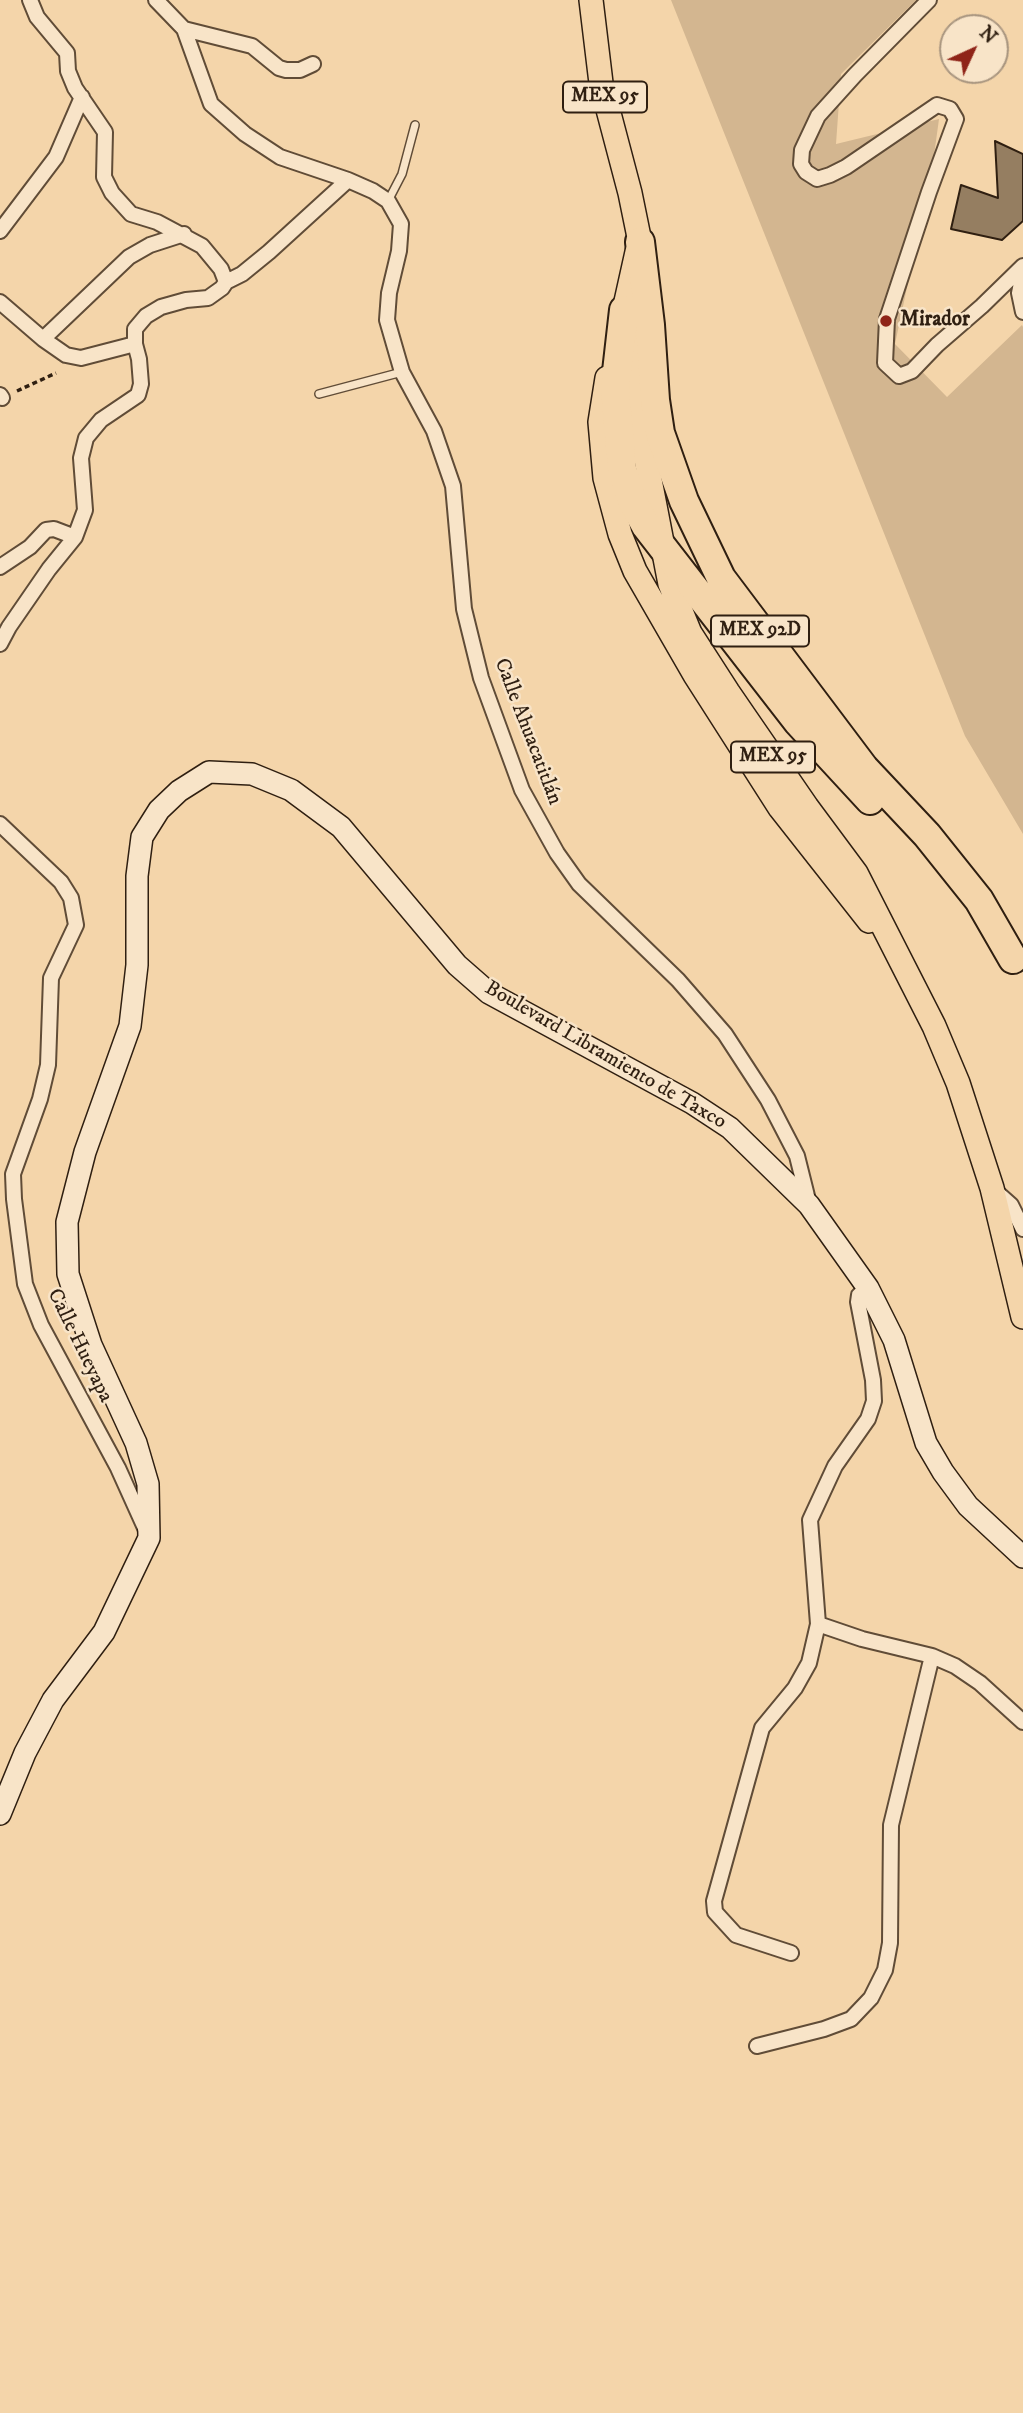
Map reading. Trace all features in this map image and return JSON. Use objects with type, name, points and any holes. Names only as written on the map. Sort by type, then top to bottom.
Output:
[{"type":"highway","name":"MEX 92D","points":[[640,242],[660,433],[684,501],[721,578],[864,768],[927,835],[979,900],[1018,965]]},
{"type":"highway","name":"MEX 92D","points":[[624,310],[615,389],[622,469],[632,500],[646,526],[799,722],[915,846],[1018,965]]},
{"type":"main road","name":"MEX 95","points":[[590,0],[601,83],[630,192],[640,242],[638,362],[642,438],[670,584],[690,632],[783,772],[856,873],[934,1027],[958,1083],[992,1188],[1023,1317]]},
{"type":"main road","name":"MEX 95","points":[[640,242],[609,366],[600,422],[606,478],[620,534],[635,571],[695,675],[780,808],[898,957]]},
{"type":"main road","name":"Boulevard Libramiento de Taxco","points":[[0,1814],[25,1753],[52,1700],[104,1632],[149,1538],[148,1484],[136,1443],[91,1345],[68,1274],[67,1222],[85,1152],[130,1026],[137,965],[137,876],[142,837],[159,810],[179,791],[209,772],[252,774],[291,790],[341,827],[457,965],[489,993],[692,1103],[730,1128],[809,1205],[868,1288],[894,1340],[926,1443],[968,1506],[1023,1557]]},
{"type":"street","points":[[30,0],[37,17],[67,53],[68,71],[75,88],[105,132],[104,177],[112,193],[131,214],[184,234],[202,246],[221,269],[226,282]]},
{"type":"street","points":[[156,0],[184,29],[211,104],[245,134],[280,157],[348,180],[388,201]]},
{"type":"street","points":[[929,0],[818,116],[802,150],[801,164],[806,172],[817,178],[830,174],[846,167],[937,105],[950,109],[956,119],[887,320],[885,363],[899,376],[912,371],[1023,266]]},
{"type":"street","points":[[184,29],[252,46],[279,68],[286,70],[300,70],[313,64]]},
{"type":"street","points":[[0,231],[56,157],[82,97]]},
{"type":"street","points":[[0,644],[49,569],[75,537],[85,510],[81,458],[86,438],[101,421],[138,395],[141,384],[135,329],[146,316],[161,307],[186,300],[208,298],[226,282],[242,275],[348,180]]},
{"type":"street","name":"Calle Ahuacatitlán","points":[[388,201],[401,224],[387,320],[402,372],[435,431],[453,486],[464,609],[481,678],[522,790],[557,853],[579,884],[678,980],[725,1034],[768,1100],[797,1156],[809,1205]]},
{"type":"street","points":[[43,339],[129,257],[150,245],[184,234]]},
{"type":"street","points":[[1023,273],[1019,293],[1023,313]]},
{"type":"street","points":[[0,302],[66,355],[81,358],[135,344]]},
{"type":"street","points":[[0,567],[30,547],[46,530],[54,529],[75,537]]},
{"type":"street","name":"Calle Hueyapa","points":[[0,824],[61,882],[71,898],[76,925],[51,978],[48,1065],[40,1099],[13,1174],[25,1284],[41,1325],[118,1468],[149,1538]]},
{"type":"street","points":[[992,1188],[1011,1205],[1023,1229]]},
{"type":"street","points":[[791,1953],[736,1935],[715,1912],[714,1901],[762,1728],[795,1688],[809,1662],[818,1624],[810,1520],[835,1466],[868,1419],[874,1401],[873,1380],[858,1302],[859,1295],[868,1288]]},
{"type":"street","points":[[818,1624],[862,1639],[932,1656],[955,1666],[980,1683],[1023,1722]]},
{"type":"street","points":[[757,2046],[824,2029],[851,2019],[871,1998],[885,1969],[890,1943],[891,1825],[932,1656]]},
{"type":"lane","points":[[388,201],[402,174],[415,125]]},
{"type":"lane","points":[[319,394],[402,372]]},
{"type":"path","points":[[1,397],[55,373]]},
{"type":"shaded area","points":[[671,0],[916,0],[841,74],[836,144],[939,119],[932,170],[895,344],[947,397],[1022,325],[1023,327],[1023,834],[965,736]]},
{"type":"building","points":[[995,141],[1023,154],[1023,221],[1002,240],[951,229],[961,185],[998,198]]},
{"type":"place","name":"Mirador","points":[[886,321]]}]
